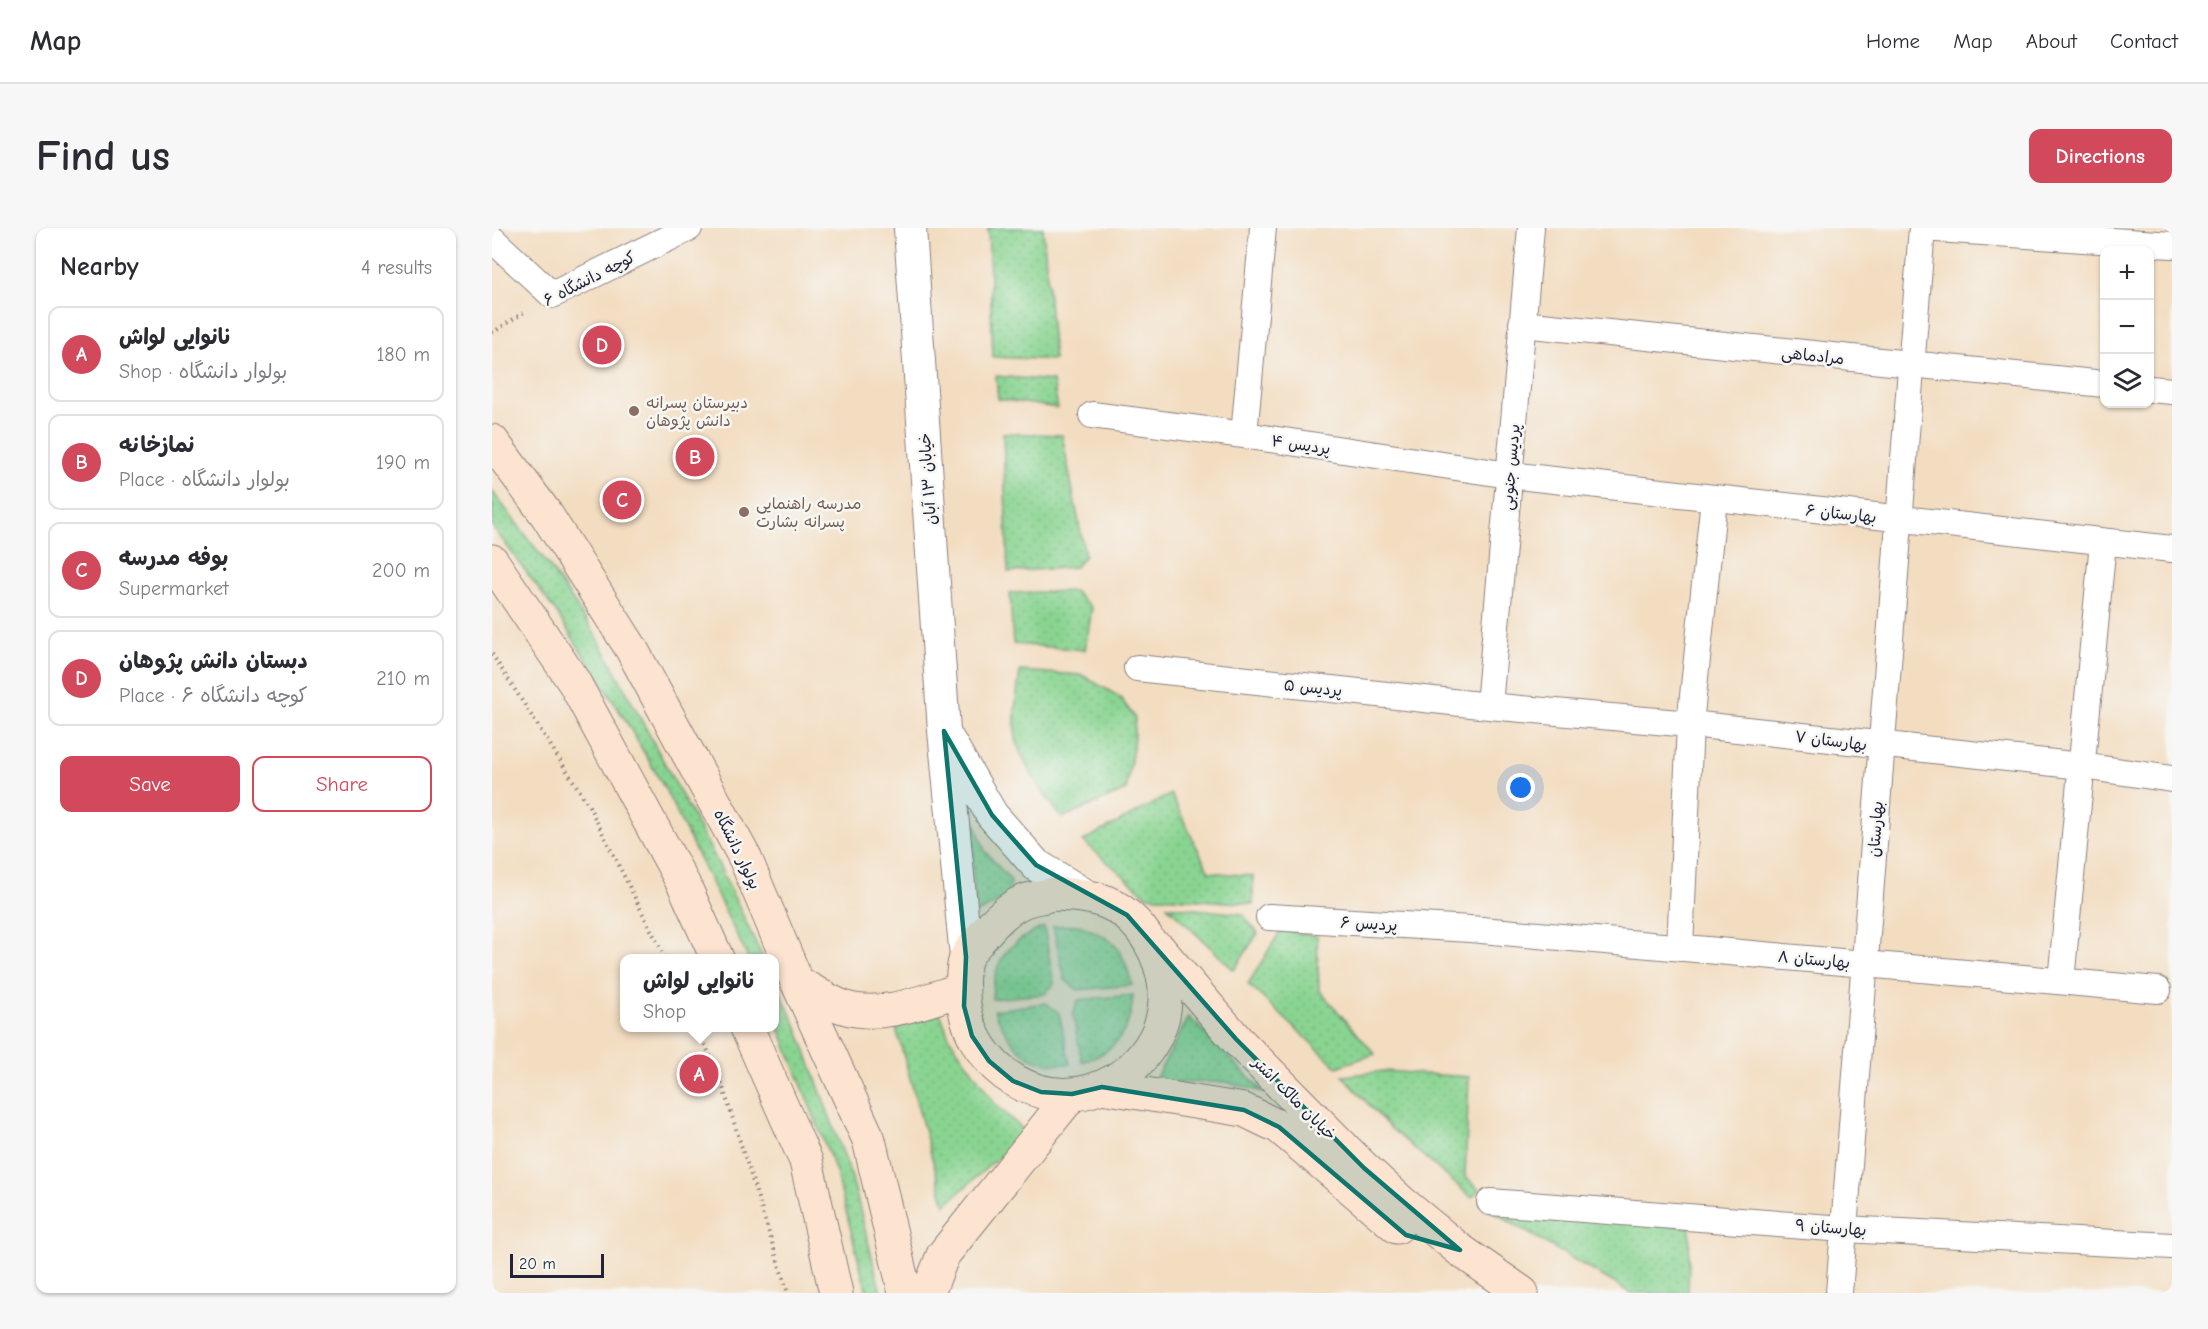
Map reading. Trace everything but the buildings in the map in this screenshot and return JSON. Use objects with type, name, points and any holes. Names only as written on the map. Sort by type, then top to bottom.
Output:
[{"type":"main road","name":"بولوار دانشگاه","points":[[492,441],[546,514],[632,648],[745,858],[797,982],[869,1140],[905,1293]]},
{"type":"main road","points":[[492,561],[574,682],[685,887],[715,954]]},
{"type":"main road","points":[[1053,894],[1085,895],[1107,903],[1127,915],[1144,932],[1159,959],[1165,990],[1162,1020],[1149,1048],[1129,1072],[1087,1091],[1041,1092],[1013,1081],[989,1061],[972,1036],[964,1006],[963,989],[966,957],[996,920],[1022,902],[1053,894]]},
{"type":"main road","name":"خیابان مالک اشتر","points":[[1144,932],[1252,1056],[1392,1195],[1460,1250],[1522,1293]]},
{"type":"main road","points":[[797,982],[842,1007],[866,1011],[890,1009],[963,989]]},
{"type":"main road","points":[[749,1032],[806,1161],[836,1293]]},
{"type":"main road","points":[[928,1293],[943,1255],[1087,1091]]},
{"type":"main road","name":"خیابان مالک اشتر","points":[[1087,1091],[1244,1110],[1279,1127],[1406,1235],[1460,1250]]},
{"type":"street","name":"کوچه دانشگاه ۶","points":[[552,295],[689,228]]},
{"type":"street","name":"خیابان ۱۳ آبان","points":[[910,228],[944,731],[966,957]]},
{"type":"street","points":[[1244,435],[1263,228]]},
{"type":"street","name":"پردیس جنوبی","points":[[1490,706],[1531,228]]},
{"type":"street","points":[[1922,228],[2172,245]]},
{"type":"street","name":"بهارستان","points":[[1839,1293],[1922,228]]},
{"type":"street","points":[[492,239],[552,295]]},
{"type":"street","name":"مرادماهی","points":[[1522,324],[2100,384]]},
{"type":"street","points":[[2154,389],[2172,391]]},
{"type":"street","name":"پردیس ۴","points":[[1092,416],[1244,435],[1509,475]]},
{"type":"street","name":"بهارستان ۶","points":[[1509,475],[2172,549]]},
{"type":"street","points":[[1680,948],[1690,724],[1714,499]]},
{"type":"street","points":[[2061,981],[2103,542]]},
{"type":"street","name":"پردیس ۵","points":[[1137,668],[1490,706]]},
{"type":"street","name":"بهارستان ۷","points":[[1490,706],[1690,724],[2082,766],[2172,779]]},
{"type":"street","name":"خیابان ۱۳ آبان","points":[[944,731],[992,815],[1036,865],[1085,895]]},
{"type":"street","name":"پردیس ۶","points":[[1269,916],[1470,929]]},
{"type":"street","name":"بهارستان ۸","points":[[1470,929],[2158,990]]},
{"type":"street","name":"بهارستان ۹","points":[[1490,1202],[1844,1229],[2172,1246]]},
{"type":"path","name":"کوچه دانشگاه ۶","points":[[492,333],[552,295]]},
{"type":"path","points":[[492,654],[588,804],[663,954]]},
{"type":"path","points":[[699,1032],[718,1072],[788,1293]]},
{"type":"highlighted area","points":[[944,731],[992,815],[1036,865],[1127,915],[1236,1039],[1364,1168],[1460,1250],[1406,1235],[1279,1127],[1244,1110],[1102,1087],[1072,1094],[1041,1092],[1013,1081],[989,1061],[972,1036],[964,1006],[966,957]]},
{"type":"green space","points":[[988,228],[1043,228],[1054,360],[993,357]]},
{"type":"green space","points":[[996,376],[1053,381],[1058,408],[998,399]]},
{"type":"green space","points":[[1003,433],[1062,435],[1085,555],[1076,567],[1008,572]]},
{"type":"green space","points":[[492,491],[550,567],[597,637],[717,861],[761,954],[746,954],[664,787],[627,723],[556,612],[492,526]]},
{"type":"green space","points":[[1074,591],[1092,608],[1085,650],[1013,644],[1010,593]]},
{"type":"green space","points":[[1020,671],[1082,675],[1120,697],[1135,718],[1126,790],[1062,818],[1032,774],[1018,746],[1015,719]]},
{"type":"green space","points":[[1171,794],[1209,872],[1253,876],[1253,904],[1147,896],[1083,841]]},
{"type":"green space","points":[[974,820],[985,851],[1011,881],[1003,897],[994,905],[977,913],[973,873]]},
{"type":"green space","points":[[1167,906],[1242,914],[1258,933],[1234,970]]},
{"type":"green space","points":[[1078,925],[1101,935],[1116,946],[1125,962],[1132,985],[1078,990],[1065,980],[1053,926]]},
{"type":"green space","points":[[1044,927],[1054,984],[1045,994],[992,999],[996,973],[1005,954],[1021,939]]},
{"type":"green space","points":[[1281,930],[1317,936],[1319,990],[1375,1054],[1337,1067],[1248,984]]},
{"type":"green space","points":[[779,990],[797,1027],[852,1178],[881,1293],[867,1293],[836,1172],[779,1028]]},
{"type":"green space","points":[[1133,995],[1129,1018],[1120,1038],[1104,1052],[1082,1062],[1073,1015],[1078,1000]]},
{"type":"green space","points":[[1046,1003],[1059,1013],[1070,1064],[1042,1062],[1022,1052],[1007,1034],[994,1010]]},
{"type":"green space","points":[[940,1013],[950,1039],[996,1105],[1029,1135],[991,1164],[945,1205],[896,1028]]},
{"type":"green space","points":[[1189,1017],[1264,1092],[1226,1082],[1153,1083]]},
{"type":"green space","points":[[1384,1071],[1469,1077],[1465,1176],[1480,1190],[1471,1197],[1388,1126],[1343,1076]]},
{"type":"green space","points":[[1486,1208],[1690,1227],[1688,1293],[1631,1293]]},
{"type":"place","name":"دبستان دانش پژوهان","points":[[602,345]]},
{"type":"place","name":"دبیرستان پسرانه دانش پژوهان","points":[[634,411]]},
{"type":"place","name":"نمازخانه","points":[[695,457]]},
{"type":"place","name":"بوفه مدرسه","points":[[622,500]]},
{"type":"place","name":"مدرسه راهنمایی پسرانه بشارت","points":[[744,512]]},
{"type":"place","name":"نانوایی لواش","points":[[699,1074]]}]
